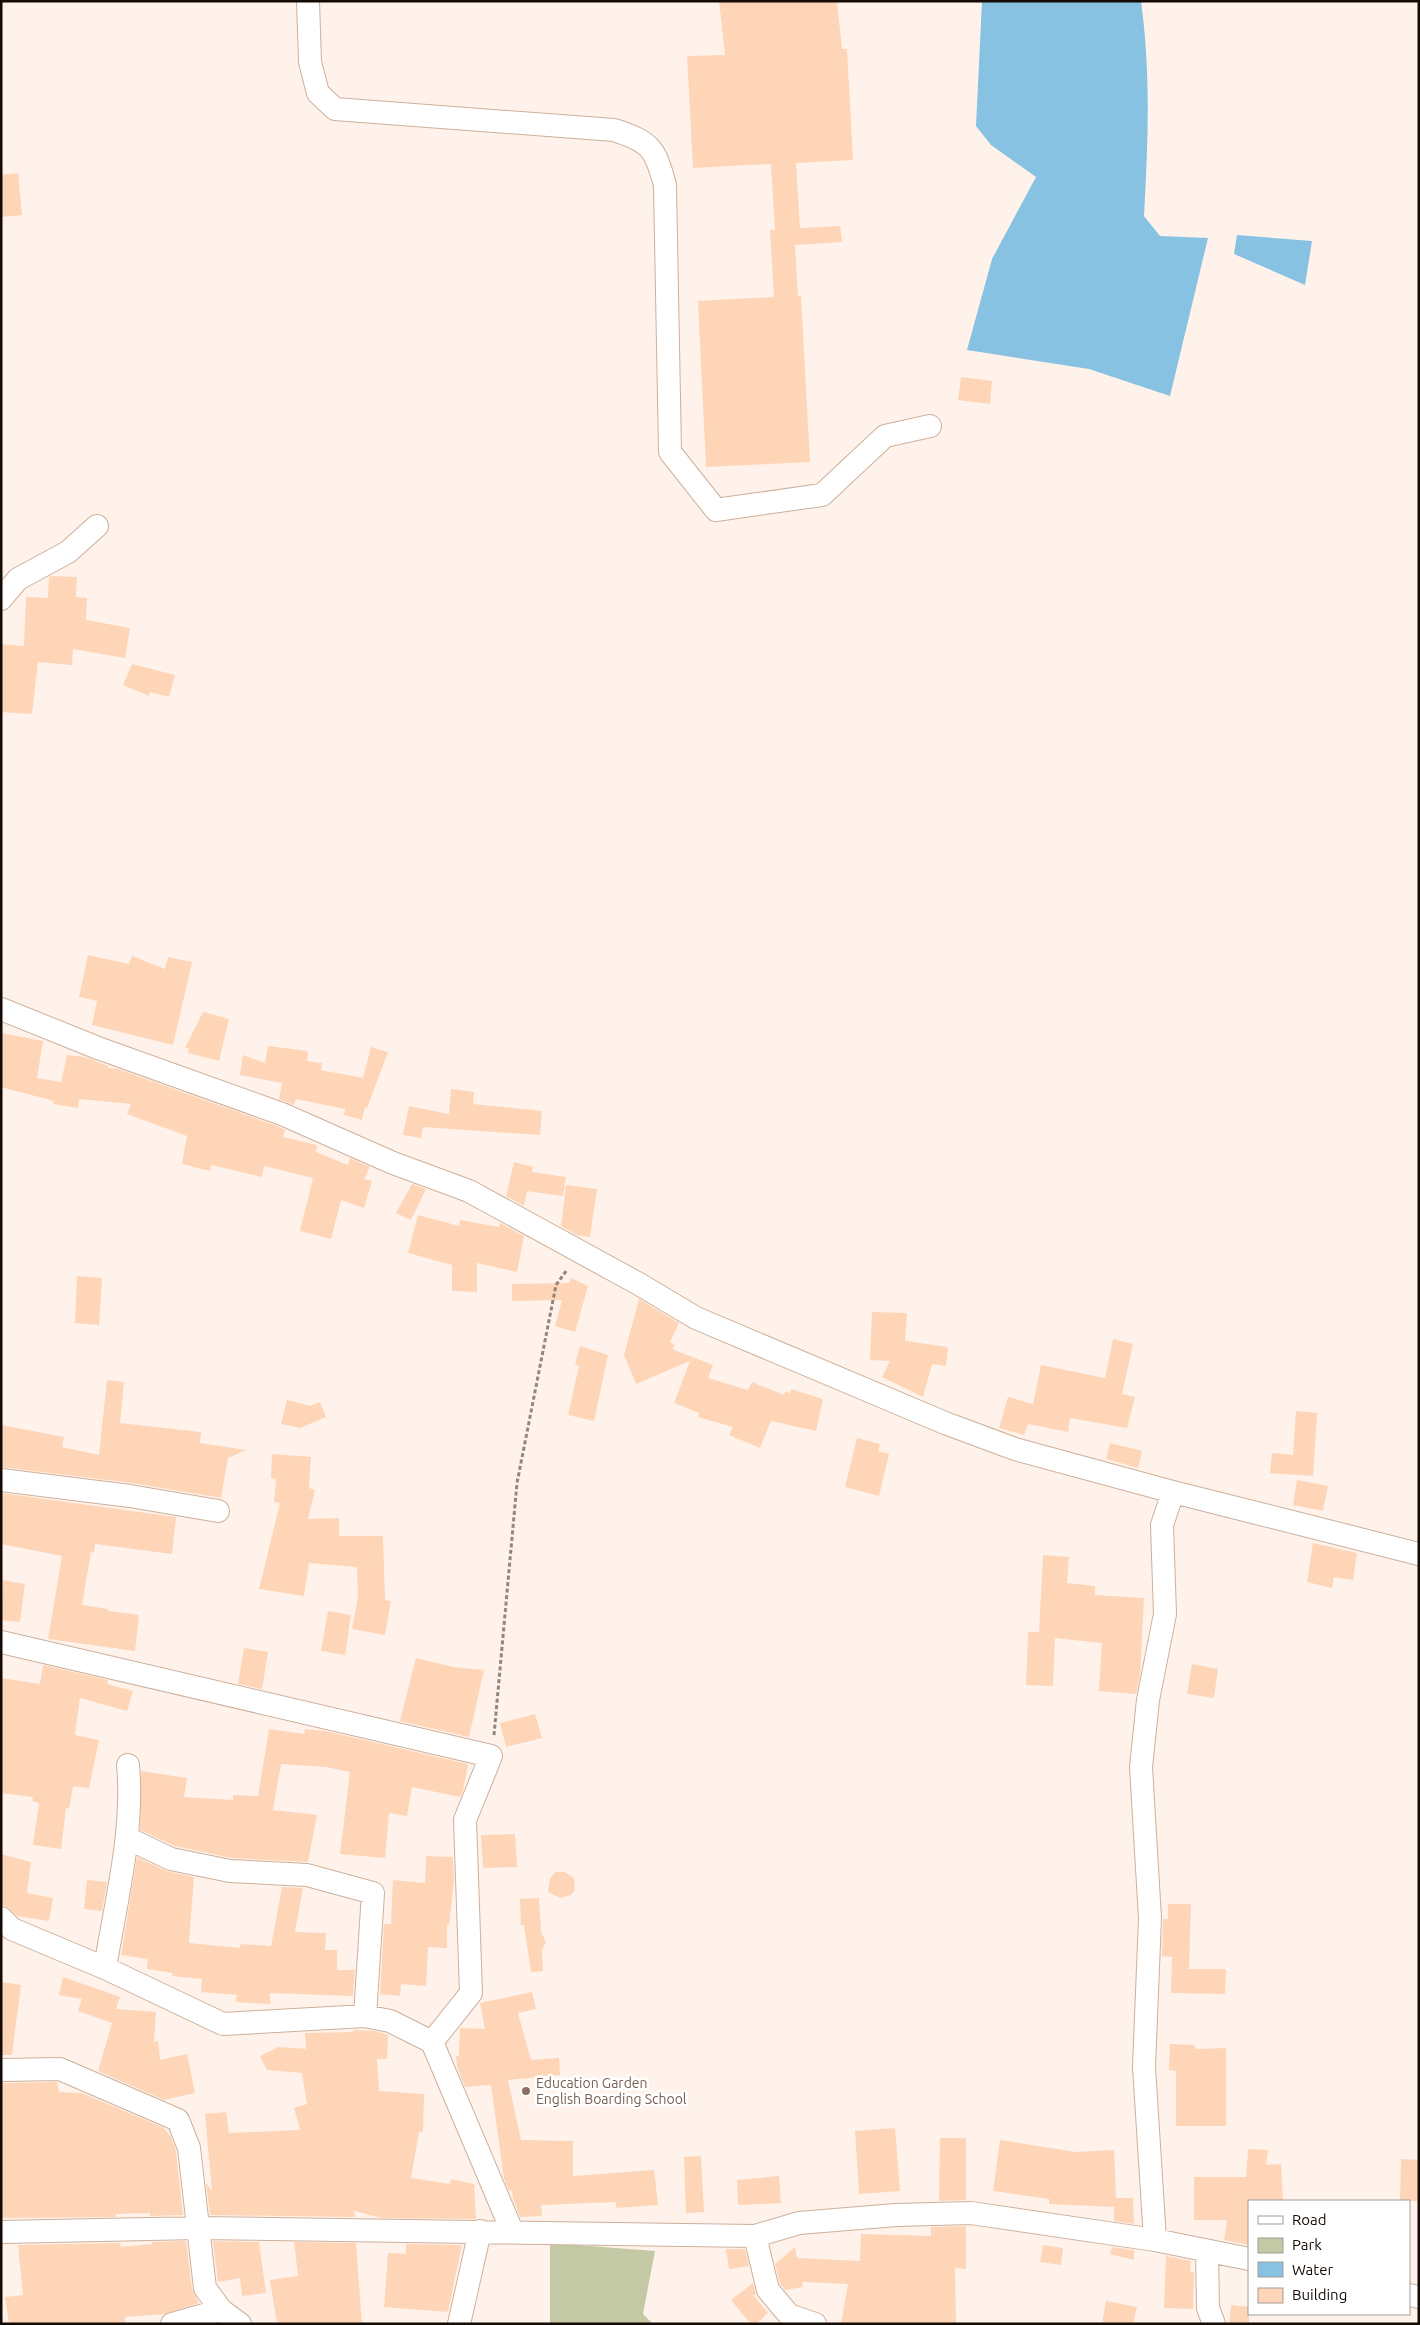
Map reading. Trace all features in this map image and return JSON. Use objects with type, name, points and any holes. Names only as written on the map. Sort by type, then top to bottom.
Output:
[{"type":"street","points":[[308,1],[310,62],[318,93],[336,109],[614,130],[640,138],[657,156],[665,185],[670,452],[716,510],[822,495],[885,436],[930,426]]},
{"type":"street","points":[[1,599],[18,579],[68,552],[97,526]]},
{"type":"street","points":[[1,1010],[98,1048],[282,1114],[393,1162],[469,1191],[579,1253],[639,1284],[696,1318],[945,1423],[1015,1449],[1173,1492],[1419,1554]]},
{"type":"street","points":[[1,1480],[130,1496],[218,1510]]},
{"type":"street","points":[[1155,2240],[1144,2067],[1150,1918],[1141,1767],[1148,1700],[1165,1614],[1162,1525],[1173,1492]]},
{"type":"street","points":[[1,1642],[492,1756],[465,1820],[471,1992],[432,2042]]},
{"type":"street","points":[[105,1968],[127,1838],[131,1796],[128,1765]]},
{"type":"street","points":[[127,1838],[171,1859],[230,1871],[307,1875],[372,1892],[365,2016]]},
{"type":"street","points":[[5,1930],[105,1968],[223,2024],[365,2016],[390,2021],[432,2042],[512,2231]]},
{"type":"street","points":[[1,2070],[60,2069],[178,2120],[189,2148],[205,2288],[221,2310],[240,2324]]},
{"type":"street","points":[[1,2232],[198,2228],[512,2231],[755,2236],[799,2223],[896,2215],[971,2213],[1155,2240],[1248,2259]]},
{"type":"street","points":[[459,2324],[480,2231]]},
{"type":"street","points":[[755,2236],[768,2290],[789,2315],[815,2324]]},
{"type":"street","points":[[1207,2252],[1208,2308],[1214,2324]]},
{"type":"street","points":[[172,2324],[221,2310]]},
{"type":"path","points":[[492,1756],[516,1483],[556,1285],[579,1253]]},
{"type":"green space","points":[[550,2243],[655,2251],[643,2314],[653,2324],[550,2324]]},
{"type":"water","points":[[982,1],[1141,1],[1147,82],[1144,216],[1160,236],[1208,238],[1170,396],[1089,369],[967,350],[992,259],[1036,177],[991,145],[976,126]]},
{"type":"water","points":[[1237,235],[1312,241],[1305,285],[1234,254]]},
{"type":"building","points":[[719,1],[837,1],[842,49],[847,49],[853,160],[796,163],[800,228],[840,226],[842,242],[795,245],[798,296],[801,296],[810,462],[706,467],[698,301],[774,297],[770,230],[775,230],[771,164],[693,168],[687,56],[725,55]]},
{"type":"building","points":[[18,173],[22,215],[1,217],[1,175]]},
{"type":"building","points":[[961,377],[992,381],[990,404],[958,400]]},
{"type":"building","points":[[49,577],[77,577],[76,597],[87,598],[86,620],[130,628],[125,658],[73,649],[72,665],[38,662],[32,714],[1,712],[1,644],[24,646],[26,597],[48,598]]},
{"type":"building","points":[[132,664],[175,675],[169,697],[150,692],[149,696],[123,685]]},
{"type":"building","points":[[88,955],[129,964],[132,956],[165,969],[168,957],[192,962],[173,1045],[92,1025],[97,1001],[79,997]]},
{"type":"building","points":[[203,1012],[229,1019],[219,1061],[188,1053],[189,1048],[185,1048]]},
{"type":"building","points":[[1,1033],[43,1041],[37,1078],[61,1082],[67,1055],[85,1057],[108,1066],[108,1068],[118,1069],[277,1126],[285,1130],[283,1137],[317,1145],[316,1152],[348,1165],[350,1158],[370,1167],[364,1179],[372,1181],[364,1208],[341,1200],[331,1239],[300,1231],[313,1178],[264,1166],[262,1177],[211,1165],[210,1171],[182,1164],[187,1136],[127,1114],[131,1104],[79,1099],[78,1108],[53,1104],[54,1101],[1,1087]]},
{"type":"building","points":[[268,1046],[308,1051],[307,1061],[322,1063],[321,1070],[363,1078],[371,1047],[388,1052],[367,1108],[365,1107],[362,1120],[344,1115],[345,1109],[296,1099],[294,1105],[279,1099],[282,1083],[240,1075],[243,1055],[265,1063]]},
{"type":"building","points":[[451,1089],[474,1092],[473,1104],[542,1111],[540,1135],[423,1127],[421,1138],[403,1135],[409,1106],[449,1114]]},
{"type":"building","points":[[514,1162],[533,1167],[532,1172],[566,1177],[563,1196],[527,1191],[524,1206],[506,1196]]},
{"type":"building","points":[[412,1184],[426,1189],[411,1220],[396,1213]]},
{"type":"building","points":[[566,1185],[597,1189],[590,1237],[576,1235],[561,1226]]},
{"type":"building","points":[[418,1215],[459,1226],[460,1220],[499,1227],[500,1223],[524,1236],[517,1272],[477,1263],[477,1292],[452,1291],[452,1265],[408,1253]]},
{"type":"building","points":[[77,1276],[102,1278],[99,1325],[75,1323]]},
{"type":"building","points":[[571,1278],[588,1286],[575,1332],[555,1326],[562,1300],[512,1301],[512,1284],[569,1283]]},
{"type":"building","points":[[639,1299],[679,1323],[670,1342],[675,1345],[672,1349],[713,1365],[708,1378],[748,1390],[752,1382],[784,1395],[785,1392],[790,1393],[791,1389],[823,1399],[816,1431],[771,1421],[760,1448],[729,1435],[733,1427],[698,1417],[699,1413],[674,1403],[690,1361],[636,1384],[624,1355]]},
{"type":"building","points":[[872,1312],[907,1313],[905,1341],[948,1347],[946,1366],[932,1364],[923,1397],[882,1377],[890,1361],[870,1360]]},
{"type":"building","points":[[1113,1339],[1133,1344],[1122,1394],[1135,1397],[1127,1428],[1070,1418],[1068,1432],[1028,1424],[1024,1435],[999,1428],[1008,1397],[1033,1404],[1041,1365],[1105,1378]]},
{"type":"building","points":[[580,1346],[608,1355],[594,1421],[568,1415],[579,1366],[575,1364]]},
{"type":"building","points":[[107,1380],[124,1382],[120,1423],[201,1432],[200,1443],[246,1450],[228,1458],[221,1498],[132,1483],[1,1467],[1,1425],[64,1437],[62,1447],[99,1455]]},
{"type":"building","points":[[287,1400],[310,1406],[320,1402],[326,1417],[300,1428],[281,1424]]},
{"type":"building","points":[[1296,1411],[1317,1413],[1313,1476],[1270,1473],[1272,1453],[1293,1455]]},
{"type":"building","points":[[857,1438],[880,1444],[878,1451],[889,1454],[879,1496],[845,1487]]},
{"type":"building","points":[[1110,1443],[1142,1451],[1138,1468],[1106,1459]]},
{"type":"building","points":[[272,1454],[311,1457],[309,1488],[315,1490],[308,1519],[339,1518],[339,1536],[383,1536],[385,1600],[391,1601],[385,1635],[352,1629],[358,1596],[357,1567],[309,1563],[304,1596],[259,1589],[280,1503],[274,1502],[276,1479],[271,1478]]},
{"type":"building","points":[[1297,1480],[1328,1486],[1323,1511],[1293,1505]]},
{"type":"building","points":[[1,1493],[176,1517],[172,1554],[95,1544],[94,1553],[91,1552],[82,1605],[139,1615],[135,1651],[48,1639],[62,1556],[1,1544]]},
{"type":"building","points":[[1313,1543],[1357,1553],[1353,1580],[1334,1577],[1332,1588],[1307,1582]]},
{"type":"building","points":[[1043,1555],[1069,1557],[1067,1583],[1095,1586],[1095,1595],[1144,1598],[1140,1675],[1136,1694],[1099,1691],[1102,1643],[1055,1638],[1053,1686],[1026,1685],[1028,1632],[1039,1632]]},
{"type":"building","points":[[3,1580],[25,1584],[20,1622],[1,1620]]},
{"type":"building","points":[[328,1611],[351,1615],[345,1655],[321,1651]]},
{"type":"building","points":[[244,1648],[268,1652],[262,1689],[238,1684]]},
{"type":"building","points":[[416,1658],[453,1667],[484,1670],[469,1737],[400,1721]]},
{"type":"building","points":[[1192,1664],[1218,1669],[1214,1698],[1187,1694]]},
{"type":"building","points":[[43,1665],[108,1680],[107,1684],[133,1691],[127,1711],[80,1698],[75,1735],[99,1740],[89,1788],[73,1786],[69,1809],[66,1808],[61,1849],[33,1845],[39,1803],[32,1801],[33,1797],[1,1793],[1,1678],[40,1684]]},
{"type":"building","points":[[535,1714],[542,1738],[506,1747],[500,1723]]},
{"type":"building","points":[[269,1729],[304,1734],[305,1729],[325,1731],[468,1764],[463,1791],[460,1797],[412,1787],[407,1816],[389,1813],[385,1858],[340,1854],[350,1772],[326,1767],[281,1764],[273,1810],[317,1815],[308,1862],[232,1858],[175,1846],[140,1830],[141,1771],[187,1778],[184,1797],[233,1800],[233,1795],[258,1796]]},
{"type":"building","points":[[515,1834],[517,1867],[483,1868],[481,1835]]},
{"type":"building","points":[[1,1854],[31,1862],[27,1893],[53,1898],[49,1921],[17,1916],[1,1903]]},
{"type":"building","points":[[426,1856],[453,1857],[454,1881],[449,1925],[447,1925],[447,1948],[428,1947],[426,1986],[401,1984],[400,1996],[380,1994],[384,1924],[391,1924],[393,1880],[425,1883]]},
{"type":"building","points":[[137,1857],[166,1871],[194,1877],[189,1943],[240,1948],[240,1944],[271,1946],[282,1887],[303,1888],[295,1932],[326,1933],[325,1950],[337,1950],[337,1970],[355,1970],[353,1996],[270,1993],[270,2004],[236,2002],[237,1995],[201,1992],[202,1979],[172,1976],[173,1973],[147,1969],[148,1959],[121,1955]]},
{"type":"building","points":[[555,1872],[565,1872],[574,1878],[575,1890],[571,1895],[560,1898],[548,1892],[550,1879]]},
{"type":"building","points":[[87,1880],[107,1882],[102,1911],[84,1909]]},
{"type":"building","points":[[539,1898],[541,1932],[546,1942],[542,1950],[543,1971],[531,1972],[524,1925],[521,1925],[520,1899]]},
{"type":"building","points":[[1168,1904],[1191,1904],[1189,1969],[1226,1969],[1225,1994],[1171,1993],[1172,1957],[1162,1956],[1163,1919],[1168,1919]]},
{"type":"building","points":[[63,1977],[120,1997],[116,2009],[156,2012],[154,2042],[158,2041],[160,2060],[187,2054],[195,2093],[164,2100],[98,2071],[112,2023],[78,2011],[82,1999],[59,1995]]},
{"type":"building","points":[[1,1982],[21,1985],[12,2055],[1,2055]]},
{"type":"building","points":[[532,1992],[536,2009],[518,2013],[531,2060],[559,2058],[560,2075],[508,2080],[521,2140],[573,2141],[573,2176],[654,2170],[658,2205],[616,2208],[616,2202],[541,2205],[542,2216],[520,2217],[512,2191],[509,2191],[504,2179],[491,2085],[465,2087],[457,2066],[456,2056],[459,2056],[460,2028],[485,2029],[480,2003]]},
{"type":"building","points":[[353,2030],[375,2031],[388,2035],[387,2059],[377,2059],[379,2091],[424,2094],[423,2132],[419,2132],[411,2178],[450,2184],[451,2179],[474,2184],[476,2219],[382,2218],[354,2211],[355,2217],[210,2215],[206,2183],[212,2191],[205,2114],[226,2112],[229,2133],[300,2130],[294,2108],[307,2104],[302,2073],[267,2070],[260,2056],[279,2047],[306,2049],[305,2033],[353,2032]]},
{"type":"building","points":[[1170,2044],[1195,2045],[1195,2049],[1226,2048],[1226,2126],[1176,2126],[1176,2071],[1169,2070]]},
{"type":"building","points":[[57,2082],[59,2092],[82,2093],[164,2128],[171,2137],[176,2151],[183,2215],[150,2216],[150,2213],[116,2214],[116,2217],[1,2218],[1,2083]]},
{"type":"building","points":[[895,2128],[900,2191],[859,2194],[855,2131]]},
{"type":"building","points":[[940,2138],[966,2138],[966,2200],[939,2201]]},
{"type":"building","points":[[1000,2140],[1076,2152],[1114,2150],[1116,2198],[1133,2198],[1134,2224],[1114,2221],[1114,2207],[1049,2204],[1049,2199],[993,2191]]},
{"type":"building","points":[[1248,2149],[1268,2150],[1266,2165],[1281,2164],[1283,2200],[1248,2200],[1248,2245],[1224,2240],[1227,2220],[1194,2220],[1194,2177],[1246,2177]]},
{"type":"building","points":[[701,2156],[704,2212],[686,2213],[684,2157]]},
{"type":"building","points":[[1401,2159],[1419,2160],[1419,2201],[1400,2200]]},
{"type":"building","points":[[779,2176],[781,2203],[738,2205],[737,2180]]},
{"type":"building","points":[[966,2226],[966,2269],[955,2268],[956,2324],[841,2324],[848,2284],[802,2282],[803,2287],[785,2290],[780,2284],[775,2264],[795,2247],[797,2258],[860,2261],[861,2234],[931,2236],[931,2227]]},
{"type":"building","points":[[186,2241],[192,2289],[199,2303],[164,2314],[125,2317],[125,2324],[9,2324],[5,2297],[23,2295],[18,2245],[120,2243],[121,2247],[152,2244],[152,2242]]},
{"type":"building","points":[[213,2241],[259,2242],[266,2293],[242,2296],[240,2278],[218,2282]]},
{"type":"building","points":[[294,2242],[356,2243],[362,2324],[277,2324],[270,2280],[298,2276]]},
{"type":"building","points":[[406,2244],[462,2245],[448,2312],[384,2307],[388,2253],[406,2254]]},
{"type":"building","points":[[1043,2245],[1063,2248],[1061,2265],[1040,2262]]},
{"type":"building","points":[[1112,2247],[1134,2250],[1134,2260],[1110,2254]]},
{"type":"building","points":[[726,2249],[745,2249],[749,2266],[729,2269]]},
{"type":"building","points":[[1166,2256],[1191,2261],[1190,2272],[1194,2272],[1193,2309],[1164,2308]]},
{"type":"building","points":[[753,2283],[756,2295],[753,2295],[768,2313],[756,2324],[751,2324],[731,2300]]},
{"type":"building","points":[[1106,2301],[1137,2307],[1133,2324],[1102,2324]]},
{"type":"building","points":[[1231,2305],[1248,2307],[1249,2324],[1229,2324]]},
{"type":"place","name":"Education Garden English Boarding School","points":[[526,2091]]}]
